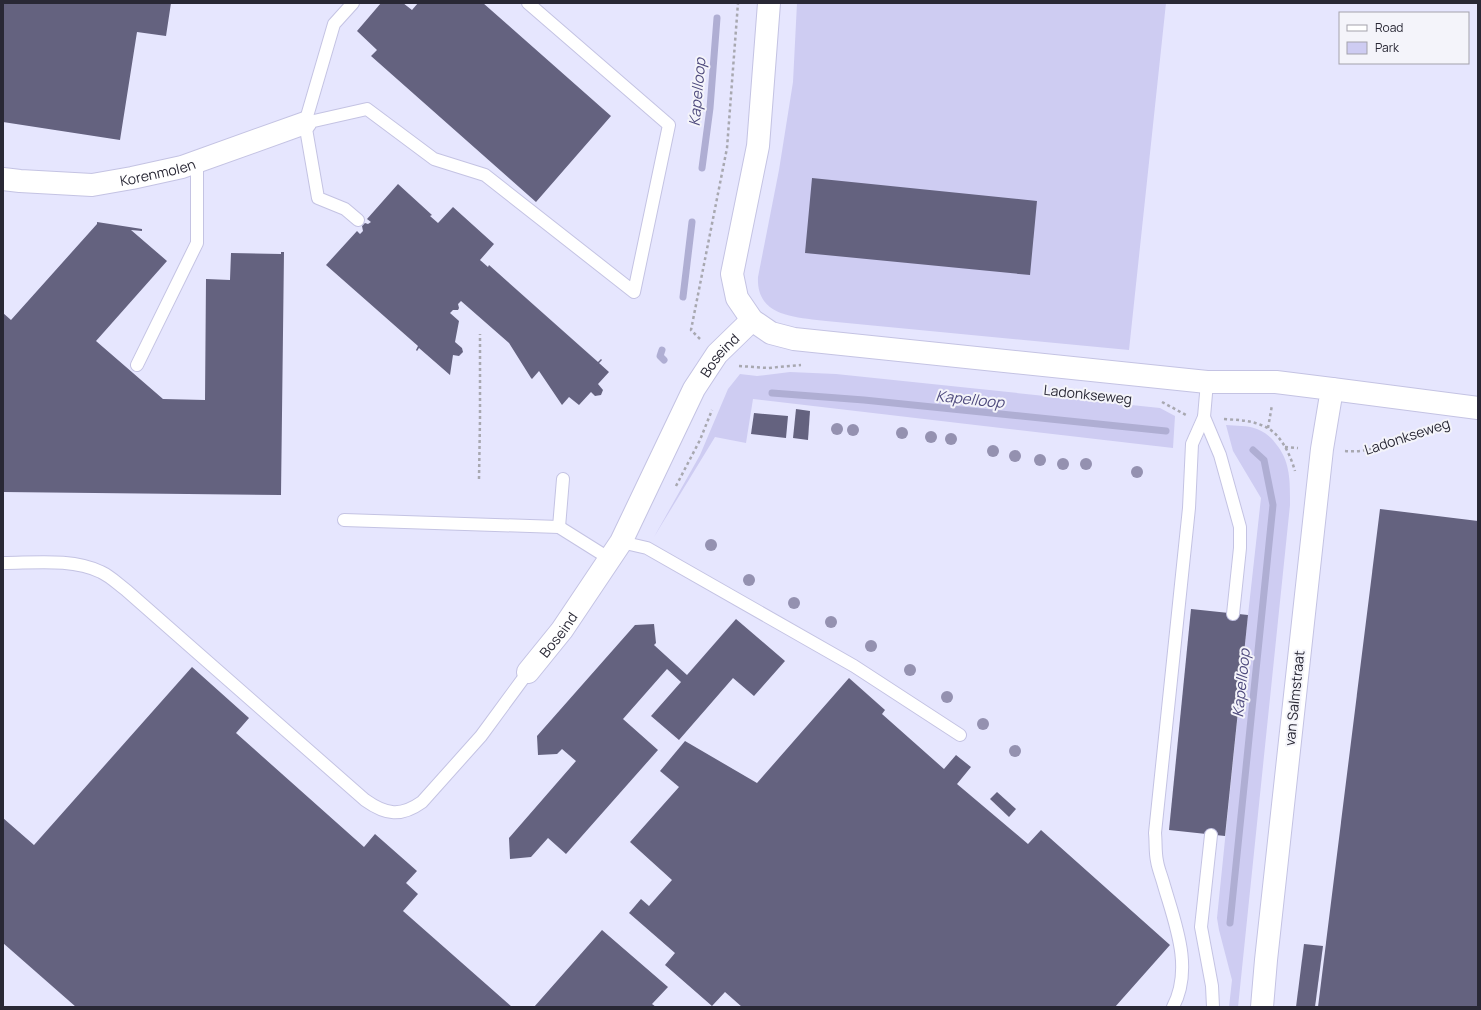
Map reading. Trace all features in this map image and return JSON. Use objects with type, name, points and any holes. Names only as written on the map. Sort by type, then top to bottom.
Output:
[{"type":"street","points":[[752,320],[737,298],[732,274],[758,146],[769,3]]},
{"type":"street","name":"Korenmolen","points":[[3,179],[92,185],[174,169],[305,123]]},
{"type":"street","name":"Boseind","points":[[528,672],[562,630],[616,550],[694,390],[717,354],[752,320]]},
{"type":"street","name":"Ladonkseweg","points":[[752,320],[771,333],[794,339],[1207,382],[1276,382],[1478,408]]},
{"type":"street","name":"van Salmstraat","points":[[1262,1007],[1322,449],[1332,389]]},
{"type":"lane","points":[[353,3],[334,24],[305,123],[318,198],[345,209],[358,220]]},
{"type":"lane","points":[[305,123],[367,109],[434,159],[485,175],[634,292],[668,126],[528,3]]},
{"type":"lane","points":[[137,365],[197,243],[197,162]]},
{"type":"lane","points":[[1173,1007],[1178,999],[1182,976],[1182,954],[1174,918],[1157,861],[1155,833],[1189,508],[1192,444],[1204,417],[1207,382]]},
{"type":"lane","points":[[1204,417],[1220,455],[1240,527],[1240,548],[1233,614]]},
{"type":"lane","points":[[559,527],[563,479]]},
{"type":"lane","points":[[344,520],[559,527],[616,550],[647,548],[854,666],[960,735]]},
{"type":"lane","points":[[3,563],[76,565],[101,572],[112,579],[366,800],[387,812],[411,810],[422,802],[481,736],[528,672]]},
{"type":"lane","points":[[1211,834],[1201,927],[1212,986],[1212,1007]]},
{"type":"path","points":[[738,3],[727,148],[691,330],[717,354],[740,366],[768,368],[808,365]]},
{"type":"path","points":[[479,479],[480,334]]},
{"type":"path","points":[[735,372],[740,366]]},
{"type":"path","name":"Ladonkseweg","points":[[1154,401],[1162,402],[1186,416],[1251,422],[1262,425],[1273,432],[1284,447],[1355,452],[1369,450],[1441,424]]},
{"type":"path","points":[[675,489],[700,440],[715,404]]},
{"type":"shaded area","points":[[3,3],[1478,3],[1478,1007],[3,1007]]},
{"type":"green space","points":[[797,3],[1166,3],[1129,350],[802,318],[780,312],[771,307],[764,300],[759,290],[758,277],[779,170],[793,82]]},
{"type":"green space","points":[[790,372],[836,374],[1160,408],[1175,416],[1173,448],[753,399],[746,443],[715,437],[654,537],[700,455],[728,389],[740,374],[757,376]]},
{"type":"green space","points":[[1226,425],[1253,428],[1263,432],[1274,441],[1285,458],[1289,473],[1290,489],[1290,505],[1238,1007],[1229,1007],[1232,980],[1217,918],[1261,498],[1233,451]]},
{"type":"building","points":[[3,3],[171,3],[166,36],[137,32],[120,140],[3,122]]},
{"type":"building","points":[[381,3],[403,3],[412,10],[418,3],[483,3],[611,116],[536,202],[371,56],[377,50],[357,31]]},
{"type":"building","points":[[812,178],[1037,201],[1030,275],[805,253]]},
{"type":"building","points":[[398,184],[432,215],[430,216],[438,223],[453,207],[494,244],[480,260],[488,267],[489,265],[598,362],[601,359],[602,360],[599,363],[609,372],[598,384],[603,390],[601,395],[595,396],[591,392],[579,405],[569,397],[562,405],[539,371],[532,379],[509,343],[461,301],[458,304],[458,310],[453,310],[450,313],[459,321],[455,342],[462,348],[463,352],[459,356],[453,355],[450,375],[419,348],[417,351],[418,346],[326,265],[357,231],[360,234],[363,231],[362,226],[365,223],[368,224],[371,222],[367,219]]},
{"type":"building","points":[[97,222],[142,229],[142,231],[131,230],[167,261],[96,341],[163,399],[205,400],[206,279],[230,280],[231,253],[281,254],[281,252],[284,252],[281,495],[3,492],[3,313],[11,320],[97,224]]},
{"type":"building","points":[[796,409],[810,411],[808,440],[793,438]]},
{"type":"building","points":[[754,413],[788,416],[786,438],[751,434]]},
{"type":"building","points":[[1380,509],[1478,521],[1477,1007],[1318,1007]]},
{"type":"building","points":[[1191,609],[1248,615],[1225,836],[1169,830]]},
{"type":"building","points":[[736,619],[785,661],[754,696],[733,678],[679,740],[651,716],[681,682],[667,669],[623,719],[658,750],[566,854],[548,838],[531,857],[510,859],[509,838],[576,761],[562,749],[557,754],[538,755],[537,736],[635,625],[654,624],[656,643],[654,645],[687,675]]},
{"type":"building","points":[[192,667],[249,718],[236,733],[364,847],[375,834],[417,871],[406,883],[418,894],[403,911],[512,1007],[76,1007],[3,943],[3,818],[34,845]]},
{"type":"building","points":[[849,678],[885,710],[882,714],[944,769],[956,755],[971,767],[957,784],[1028,844],[1041,830],[1170,945],[1115,1007],[742,1007],[725,992],[712,1006],[665,965],[675,953],[629,913],[641,899],[649,906],[672,880],[630,842],[679,787],[660,771],[685,741],[757,783]]},
{"type":"building","points":[[997,792],[1016,809],[1009,817],[990,799]]},
{"type":"building","points":[[602,930],[668,987],[652,1004],[656,1007],[534,1007]]},
{"type":"building","points":[[1304,944],[1323,946],[1315,1007],[1296,1007]]},
{"type":"waterway","name":"Kapelloop","points":[[702,168],[710,108],[717,18]]},
{"type":"waterway","name":"Kapelloop","points":[[683,297],[692,222]]},
{"type":"waterway","name":"Kapelloop","points":[[662,350],[660,356],[664,360]]},
{"type":"waterway","name":"Kapelloop","points":[[772,393],[864,400],[1166,431]]},
{"type":"waterway","name":"Kapelloop","points":[[1230,923],[1273,505],[1264,460],[1253,450]]}]
